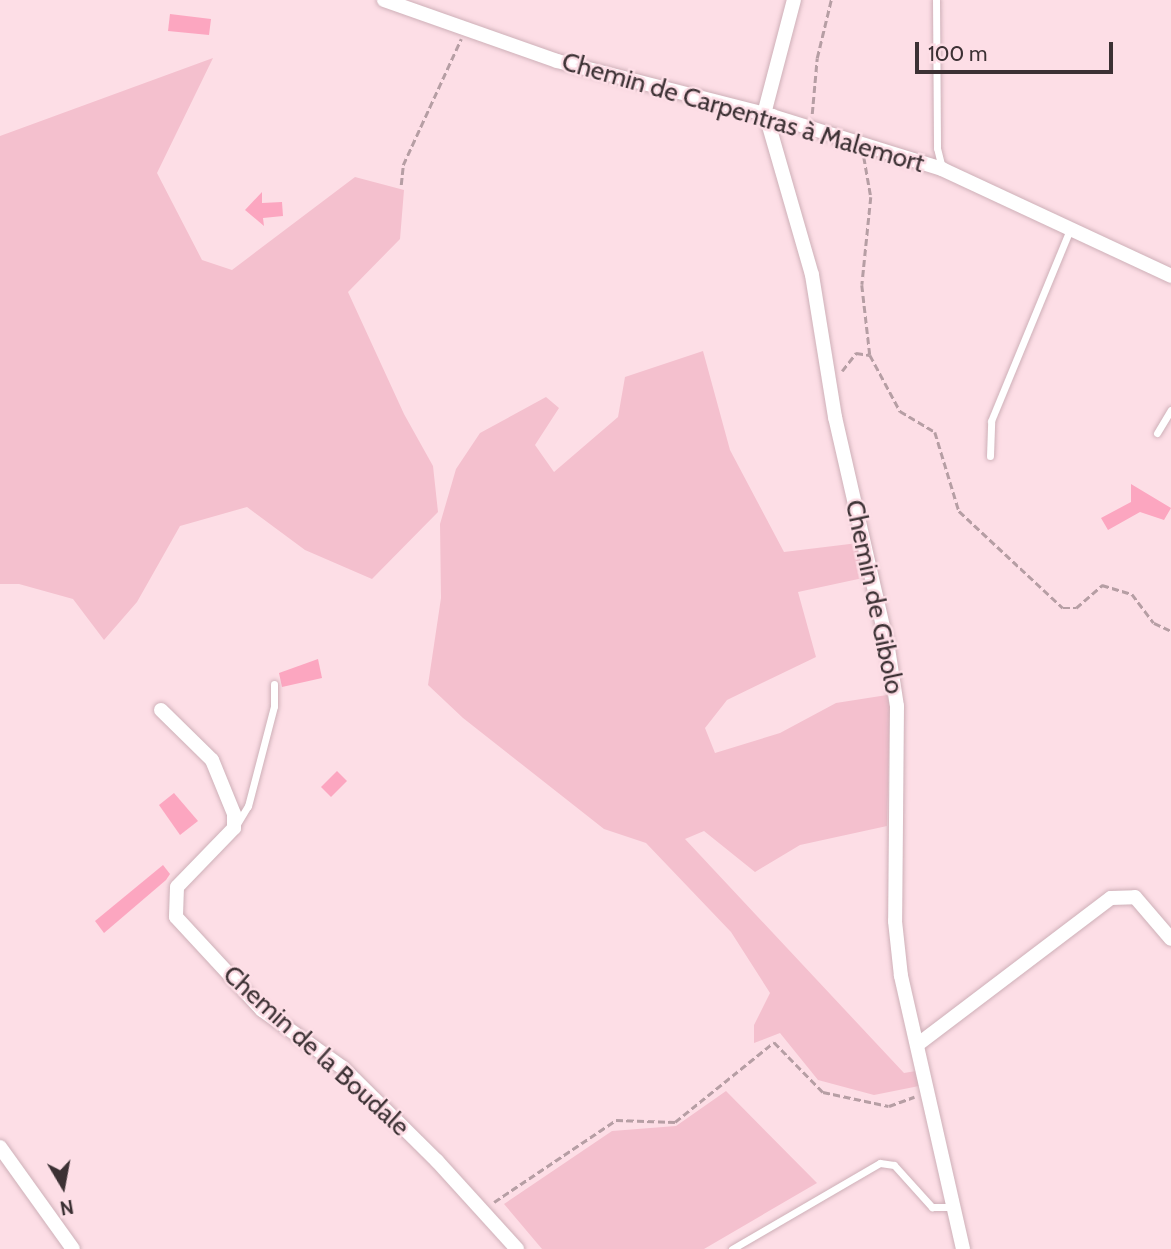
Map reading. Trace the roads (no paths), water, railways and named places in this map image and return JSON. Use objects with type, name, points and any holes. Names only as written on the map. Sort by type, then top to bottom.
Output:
[{"type":"street","points":[[768,115],[794,0]]},
{"type":"street","name":"Chemin de Carpentras à Malemort","points":[[392,1],[557,61],[768,115],[942,169],[1072,226],[1171,276]]},
{"type":"street","name":"Chemin de Gibolo","points":[[768,115],[812,275],[830,388],[897,706],[895,921],[917,1045],[963,1249]]},
{"type":"street","points":[[161,710],[212,760],[234,814],[234,828]]},
{"type":"street","name":"Chemin de la Boudale","points":[[234,828],[177,887],[176,917],[262,1010],[343,1068],[517,1249]]},
{"type":"street","points":[[917,1045],[1111,898],[1135,897],[1171,939]]},
{"type":"street","points":[[0,1147],[73,1249]]},
{"type":"lane","points":[[936,0],[937,148],[942,169]]},
{"type":"lane","points":[[990,456],[991,421],[1072,226]]},
{"type":"lane","points":[[1157,433],[1171,410]]},
{"type":"lane","points":[[234,828],[248,806],[274,706],[274,684]]},
{"type":"lane","points":[[732,1249],[880,1163],[894,1165],[932,1207],[953,1207]]}]
